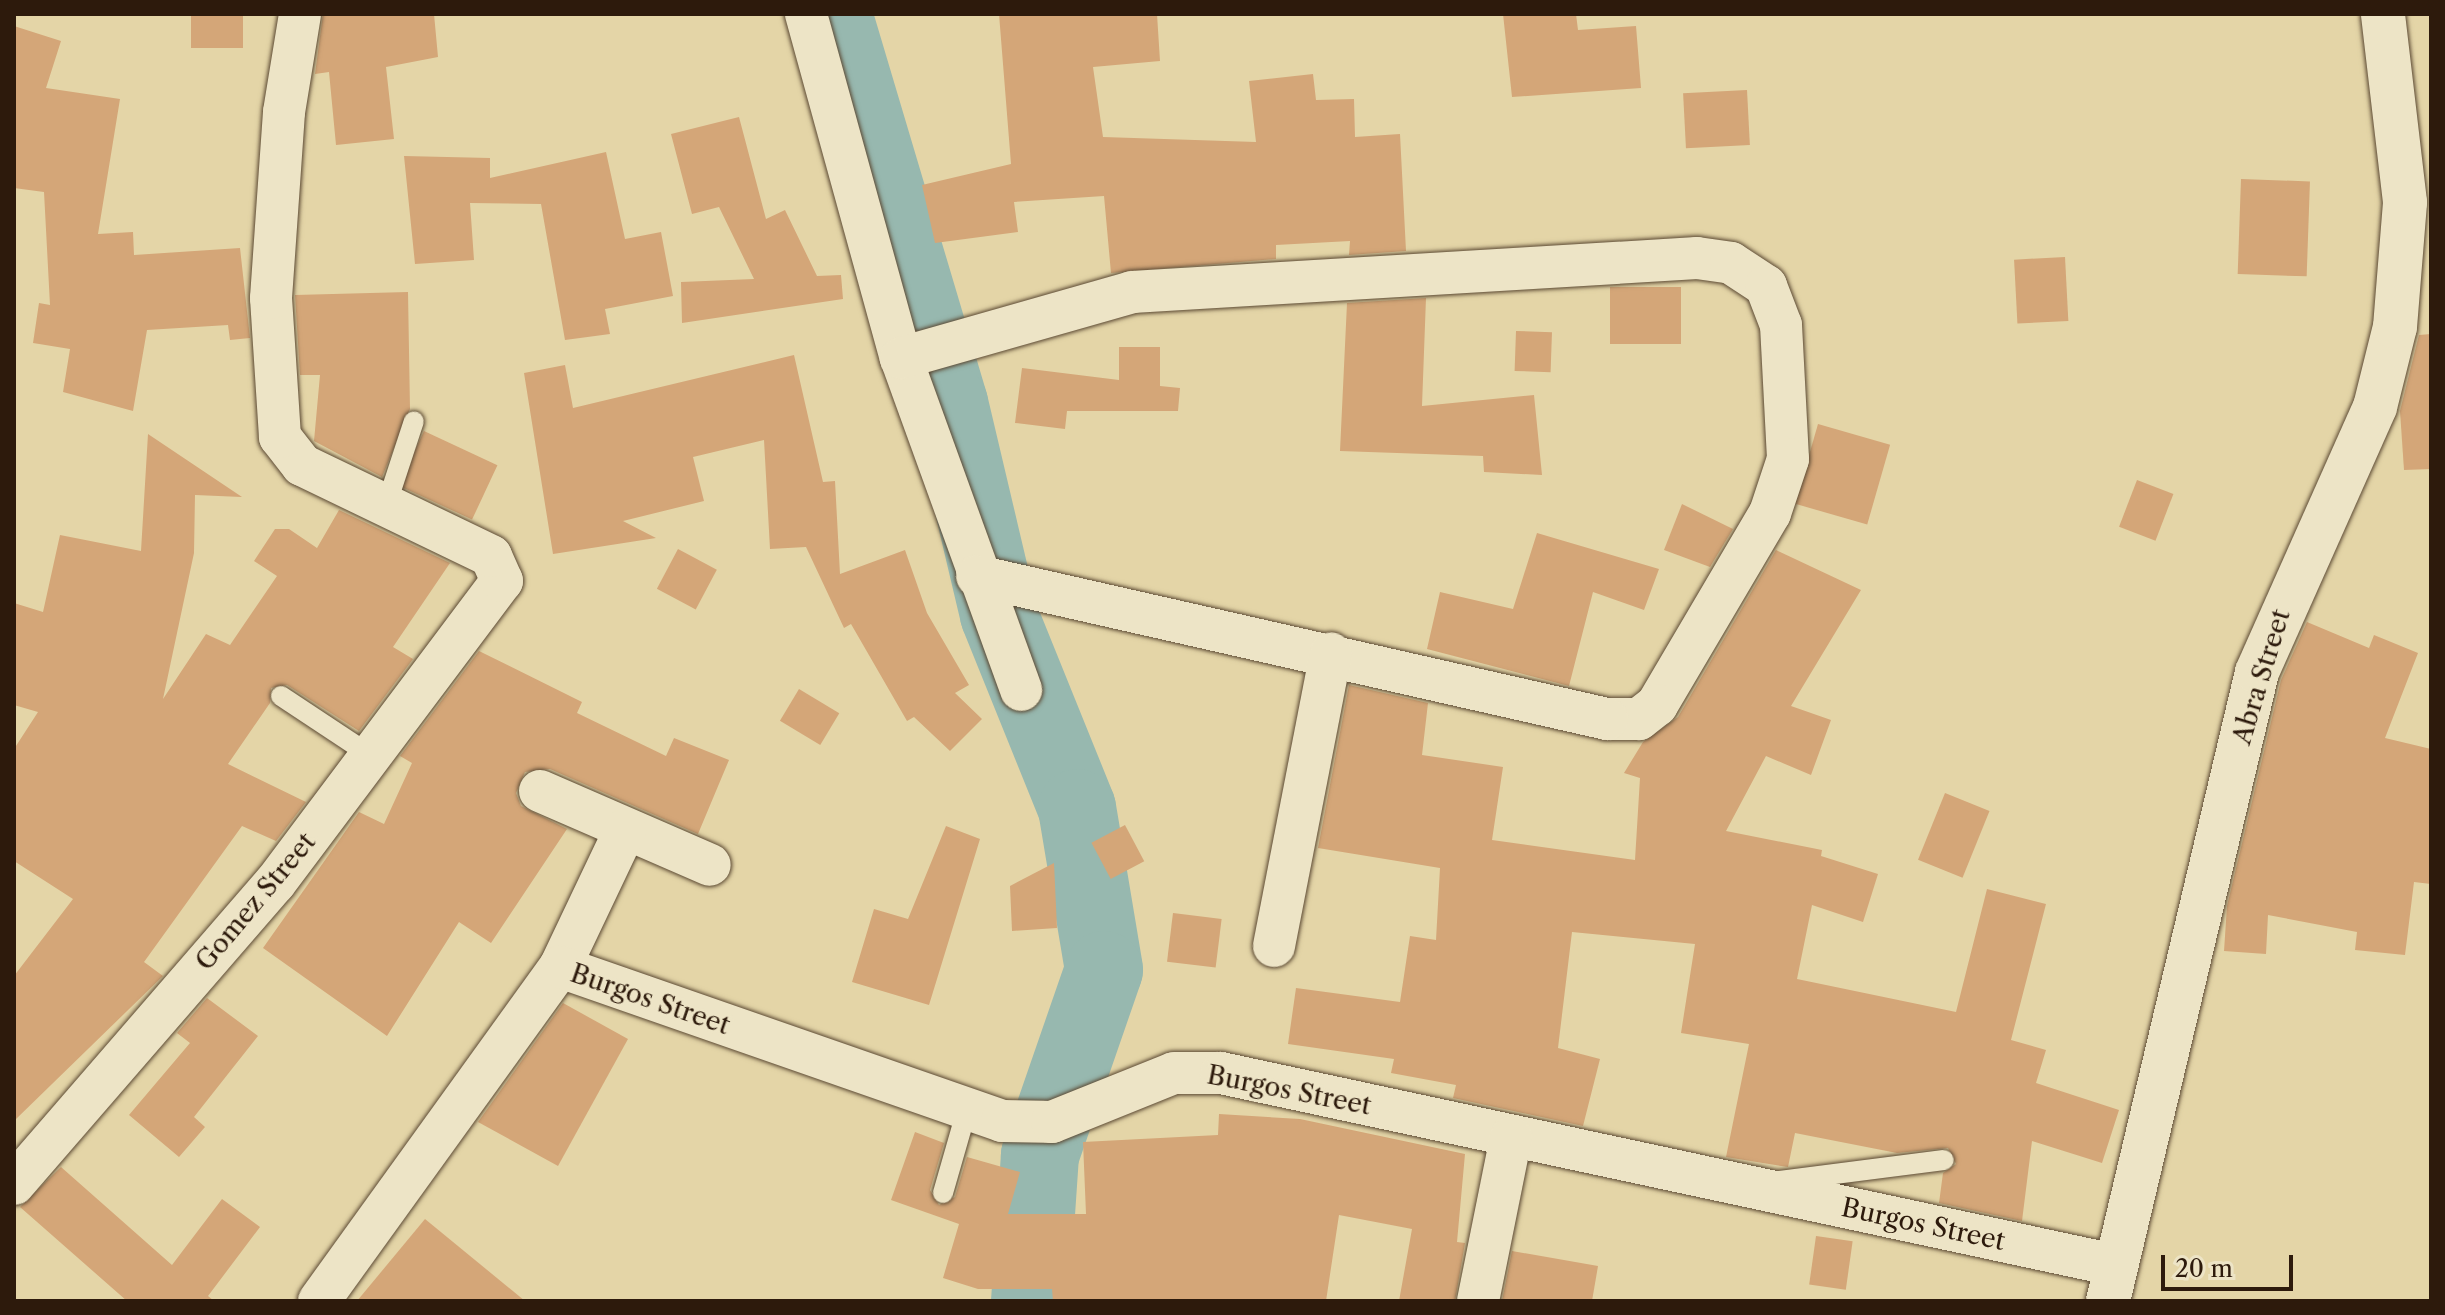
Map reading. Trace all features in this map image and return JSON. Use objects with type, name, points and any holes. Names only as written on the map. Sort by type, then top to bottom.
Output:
[{"type":"street","points":[[300,14],[284,112],[271,298],[280,437],[302,465],[386,506]]},
{"type":"street","points":[[806,14],[977,576],[1021,690]]},
{"type":"street","name":"Abra Street","points":[[2111,1283],[2257,672],[2375,407],[2395,327],[2406,217],[2383,14]]},
{"type":"street","points":[[911,355],[1132,292],[1681,259],[1731,263],[1766,286],[1781,325],[1788,459],[1770,513],[1657,705],[1639,719],[1607,719],[977,576]]},
{"type":"street","name":"Gomez Street","points":[[14,1184],[275,883],[487,610],[502,581],[500,565],[386,506]]},
{"type":"street","points":[[1274,946],[1331,654]]},
{"type":"street","points":[[540,791],[710,865]]},
{"type":"street","points":[[560,967],[625,830]]},
{"type":"street","name":"Burgos Street","points":[[319,1301],[560,967],[966,1113],[1052,1122],[1174,1073],[1221,1073],[1740,1186],[2111,1283]]},
{"type":"street","points":[[1478,1301],[1511,1137]]},
{"type":"lane","points":[[386,506],[414,421]]},
{"type":"lane","points":[[281,696],[373,757]]},
{"type":"lane","points":[[943,1193],[966,1113]]},
{"type":"lane","points":[[1740,1186],[1944,1160]]},
{"type":"building","points":[[191,14],[243,14],[243,48],[191,48]]},
{"type":"building","points":[[323,14],[434,14],[438,57],[386,67],[394,139],[336,145],[329,72],[315,74]]},
{"type":"building","points":[[999,14],[1157,14],[1160,61],[1093,67],[1103,137],[1256,142],[1249,81],[1313,74],[1316,100],[1354,99],[1355,137],[1400,134],[1406,251],[1349,255],[1350,241],[1276,245],[1276,259],[1111,273],[1104,196],[1014,202],[1018,232],[935,243],[922,185],[1011,164]]},
{"type":"building","points":[[1503,14],[1576,14],[1578,30],[1636,26],[1641,88],[1512,97]]},
{"type":"building","points":[[14,26],[61,41],[46,88],[120,99],[98,234],[133,232],[134,255],[240,248],[250,338],[230,340],[228,325],[147,330],[133,411],[63,392],[70,349],[33,343],[39,303],[50,305],[44,192],[14,188]]},
{"type":"building","points":[[1747,90],[1750,145],[1686,148],[1683,93]]},
{"type":"building","points":[[739,117],[766,219],[785,210],[817,276],[841,275],[843,299],[682,323],[681,282],[754,279],[719,207],[692,214],[671,134]]},
{"type":"building","points":[[606,152],[625,239],[661,232],[673,296],[605,309],[610,334],[565,340],[541,204],[470,203],[474,260],[415,264],[404,156],[490,158],[490,178]]},
{"type":"building","points":[[2241,179],[2310,181],[2307,276],[2238,274]]},
{"type":"building","points":[[2065,257],[2068,321],[2017,324],[2014,260]]},
{"type":"building","points":[[1610,287],[1681,287],[1681,344],[1610,344]]},
{"type":"building","points":[[408,292],[410,409],[382,477],[314,441],[320,375],[300,375],[295,295]]},
{"type":"building","points":[[1426,298],[1422,406],[1534,395],[1542,475],[1484,472],[1483,456],[1340,451],[1347,303]]},
{"type":"building","points":[[1516,331],[1552,332],[1551,372],[1515,371]]},
{"type":"building","points":[[2431,334],[2431,469],[2404,470],[2400,411],[2419,335]]},
{"type":"building","points":[[1119,347],[1160,347],[1160,386],[1180,388],[1178,411],[1067,411],[1065,429],[1015,423],[1022,368],[1119,380]]},
{"type":"building","points":[[794,355],[823,482],[835,481],[840,574],[905,550],[927,613],[969,685],[955,693],[982,719],[950,751],[914,717],[907,721],[851,624],[844,628],[806,547],[770,549],[764,440],[693,457],[704,501],[623,521],[656,538],[553,554],[524,373],[565,365],[573,408]]},
{"type":"building","points":[[1818,424],[1890,445],[1867,524],[1795,504]]},
{"type":"building","points":[[424,431],[497,465],[472,520],[399,485]]},
{"type":"building","points":[[148,434],[242,497],[195,495],[194,553],[163,699],[206,634],[230,645],[277,576],[254,561],[275,529],[289,529],[317,548],[339,510],[450,563],[393,647],[413,659],[359,731],[287,685],[271,688],[270,703],[228,764],[306,802],[276,841],[242,826],[144,962],[163,976],[14,1121],[14,976],[73,899],[14,861],[14,749],[38,712],[14,705],[14,603],[43,612],[60,535],[141,551]]},
{"type":"building","points":[[2137,480],[2173,494],[2155,541],[2119,527]]},
{"type":"building","points":[[1682,504],[1733,529],[1710,567],[1664,550]]},
{"type":"building","points":[[1537,533],[1659,569],[1644,610],[1593,592],[1569,686],[1427,649],[1440,592],[1513,609]]},
{"type":"building","points":[[678,549],[717,570],[696,609],[657,589]]},
{"type":"building","points":[[1776,550],[1861,590],[1791,706],[1831,720],[1811,775],[1766,756],[1726,831],[1822,850],[1821,856],[1878,874],[1863,922],[1812,905],[1797,979],[1956,1012],[1987,889],[2046,904],[2011,1040],[2046,1050],[2036,1083],[2119,1110],[2102,1163],[2032,1141],[2022,1221],[1939,1203],[1943,1173],[1956,1164],[1948,1148],[1897,1153],[1795,1133],[1788,1167],[1726,1157],[1749,1044],[1681,1033],[1695,944],[1572,932],[1558,1048],[1600,1059],[1583,1126],[1453,1098],[1456,1085],[1391,1073],[1394,1059],[1288,1044],[1296,988],[1400,1002],[1410,936],[1436,940],[1440,868],[1318,848],[1349,685],[1428,703],[1422,755],[1503,767],[1492,840],[1635,860],[1640,778],[1624,773],[1643,742],[1678,717]]},
{"type":"building","points":[[2307,622],[2369,648],[2374,635],[2418,653],[2385,738],[2431,749],[2431,884],[2414,882],[2405,955],[2355,950],[2357,932],[2268,915],[2266,954],[2224,951],[2227,906],[2281,680]]},
{"type":"building","points":[[479,651],[582,702],[577,713],[666,756],[674,738],[729,760],[698,834],[550,769],[525,772],[516,793],[521,806],[567,829],[491,943],[459,922],[387,1036],[263,948],[359,812],[384,824],[412,763],[400,756]]},
{"type":"building","points":[[799,689],[839,713],[820,745],[780,721]]},
{"type":"building","points":[[1945,793],[1990,811],[1963,878],[1918,860]]},
{"type":"building","points":[[1125,825],[1144,861],[1111,879],[1091,843]]},
{"type":"building","points":[[946,826],[980,839],[929,1005],[852,982],[874,909],[908,919]]},
{"type":"building","points":[[1054,863],[1057,928],[1012,931],[1010,886]]},
{"type":"building","points":[[1173,913],[1222,919],[1216,968],[1167,962]]},
{"type":"building","points":[[207,998],[258,1036],[194,1117],[205,1127],[179,1157],[129,1115],[190,1043],[177,1033]]},
{"type":"building","points":[[563,1003],[628,1039],[558,1166],[478,1122]]},
{"type":"building","points":[[1219,1114],[1300,1119],[1465,1154],[1457,1242],[1465,1243],[1455,1301],[1399,1301],[1412,1229],[1339,1215],[1326,1301],[1053,1301],[1052,1289],[978,1289],[943,1278],[959,1224],[891,1200],[915,1132],[944,1143],[930,1190],[939,1205],[955,1197],[967,1157],[1020,1172],[1008,1214],[1086,1214],[1083,1142],[1218,1135]]},
{"type":"building","points":[[61,1167],[172,1265],[222,1199],[260,1227],[208,1296],[214,1301],[127,1301],[20,1207]]},
{"type":"building","points":[[425,1219],[525,1301],[357,1301]]},
{"type":"building","points":[[1816,1236],[1853,1241],[1846,1290],[1809,1285]]},
{"type":"building","points":[[1512,1251],[1598,1266],[1592,1301],[1502,1301]]},
{"type":"waterway","points":[[833,14],[949,403],[999,615],[1077,808],[1104,970],[1040,1155],[1030,1301]]}]
